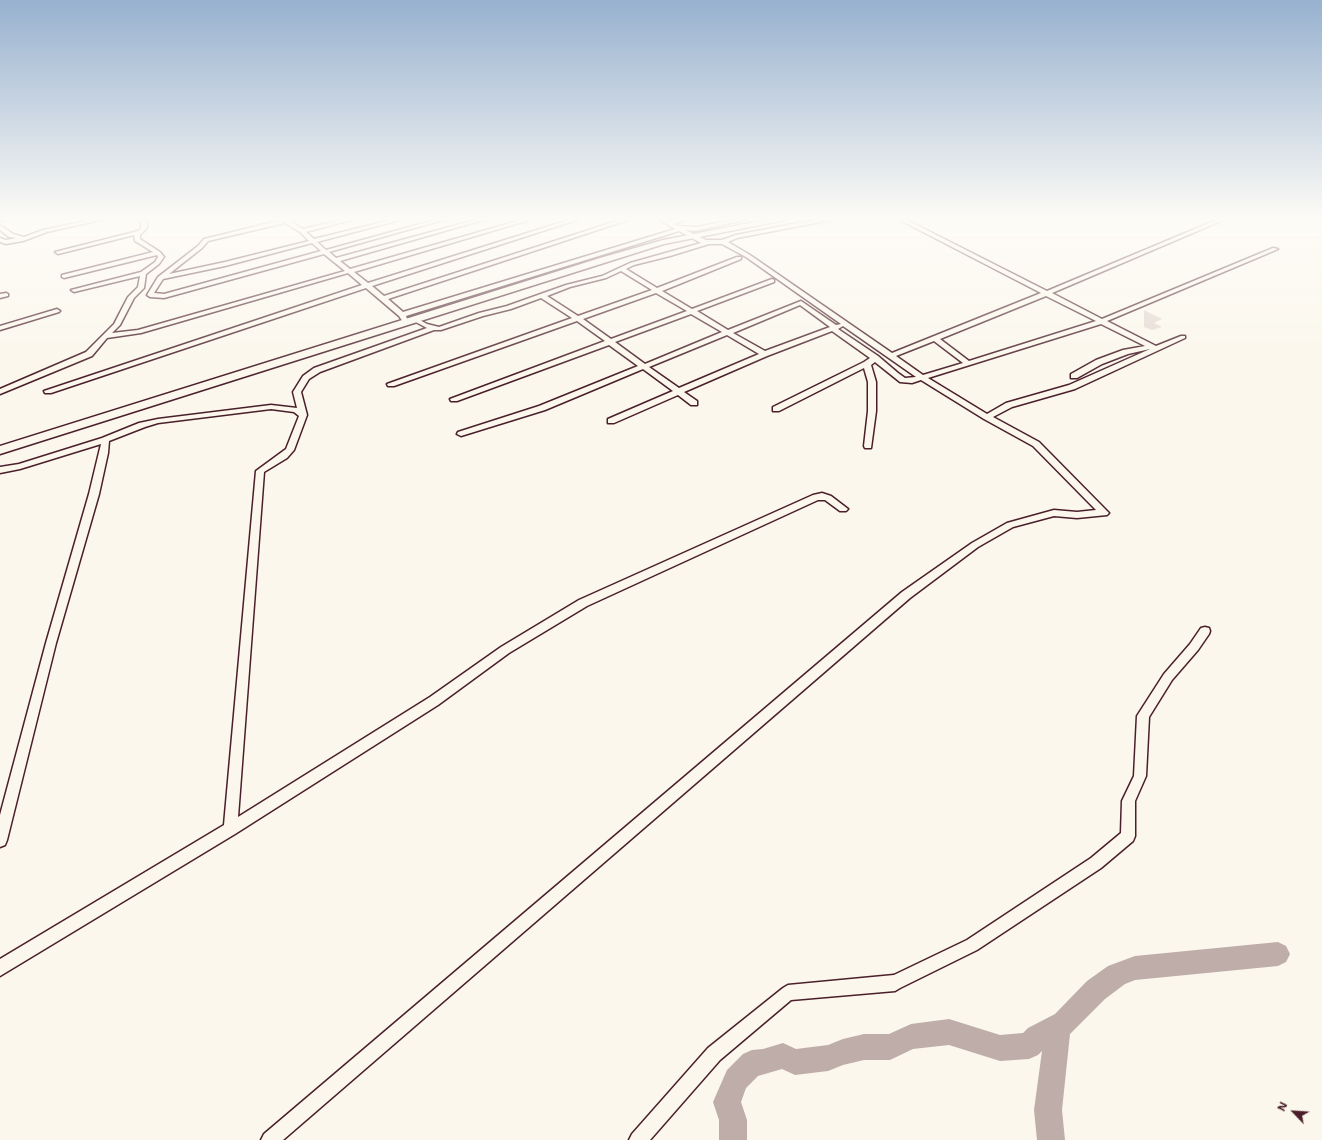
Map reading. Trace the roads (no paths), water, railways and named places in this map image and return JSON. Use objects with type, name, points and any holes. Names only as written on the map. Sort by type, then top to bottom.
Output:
[{"type":"main road","points":[[0,450],[407,318],[565,271]]},
{"type":"street","points":[[64,276],[84,271]]},
{"type":"street","points":[[74,290],[146,271]]},
{"type":"street","points":[[169,271],[160,278],[150,295],[164,296],[255,271]]},
{"type":"street","points":[[160,278],[192,271]]},
{"type":"street","points":[[105,336],[139,332],[349,271]]},
{"type":"street","points":[[350,271],[407,318],[432,328],[440,329],[481,314],[509,308],[568,286],[604,277],[616,271]]},
{"type":"street","points":[[48,391],[413,271]]},
{"type":"street","points":[[383,298],[466,271]]},
{"type":"street","points":[[407,318],[544,271]]},
{"type":"street","points":[[625,271],[764,354]]},
{"type":"street","points":[[391,384],[658,290],[706,271]]},
{"type":"street","points":[[454,399],[772,281],[758,271]]},
{"type":"street","points":[[270,1140],[906,595],[975,545],[1010,525],[1054,513],[1077,515],[1104,512],[1036,444],[987,417],[921,377],[770,271]]},
{"type":"street","points":[[1004,271],[1154,348]]},
{"type":"street","points":[[891,356],[1099,271]]},
{"type":"street","points":[[460,434],[542,408],[801,303],[903,380],[912,381],[1102,321],[1222,271]]},
{"type":"street","points":[[0,392],[89,354],[105,336],[118,325],[131,297],[141,288],[143,273]]},
{"type":"street","points":[[542,296],[578,318],[694,403]]},
{"type":"street","points":[[0,328],[57,311]]},
{"type":"street","points":[[611,421],[764,354],[845,324]]},
{"type":"street","points":[[230,828],[258,477],[260,471],[284,456],[290,450],[303,415],[297,392],[306,378],[316,370],[432,328]]},
{"type":"street","points":[[987,417],[1010,405],[1077,384],[1154,348],[1183,337]]},
{"type":"street","points":[[935,338],[968,363]]},
{"type":"street","points":[[1077,384],[1073,374],[1126,352],[1154,348]]},
{"type":"street","points":[[776,409],[867,364],[875,358]]},
{"type":"street","points":[[867,364],[872,382],[872,411],[868,446]]},
{"type":"street","points":[[0,470],[20,466],[105,440],[142,425],[184,417],[271,407],[296,410],[303,415]]},
{"type":"street","points":[[0,840],[51,644],[94,494],[104,453],[105,440]]},
{"type":"street","points":[[0,968],[230,828],[434,700],[505,650],[583,603],[816,497],[822,496],[828,498],[843,509]]},
{"type":"street","points":[[638,1140],[714,1054],[788,993],[895,983],[972,945],[1096,863],[1128,836],[1128,801],[1140,776],[1143,716],[1168,677],[1194,647],[1205,631]]},
{"type":"waterway","points":[[1058,1026],[1064,1023],[1096,990],[1117,975],[1135,968],[1278,954]]},
{"type":"waterway","points":[[733,1140],[733,1120],[727,1102],[736,1079],[752,1063],[763,1062],[783,1056],[795,1062],[828,1058],[843,1052],[864,1047],[890,1047],[911,1037],[949,1032],[1000,1048],[1029,1046],[1037,1037],[1058,1026]]},
{"type":"waterway","points":[[1051,1140],[1048,1110],[1058,1026]]}]
